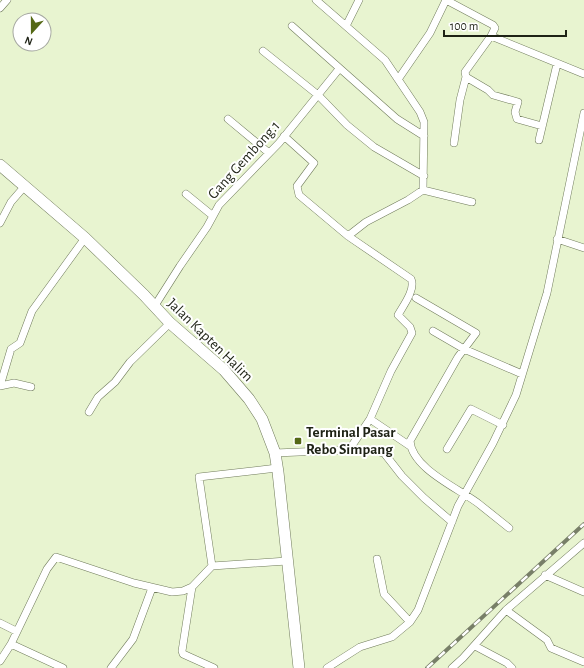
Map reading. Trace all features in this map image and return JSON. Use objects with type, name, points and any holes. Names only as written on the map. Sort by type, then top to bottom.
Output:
[{"type":"main road","name":"Jalan Kapten Halim","points":[[0,165],[85,238],[144,295],[170,323],[224,370],[249,399],[268,432],[275,453],[299,668]]},
{"type":"street","points":[[0,8],[7,0]]},
{"type":"street","points":[[316,0],[385,60],[399,78],[420,112],[424,122],[423,190]]},
{"type":"street","points":[[346,26],[359,0]]},
{"type":"street","points":[[399,78],[430,33],[446,0],[493,25],[495,28],[491,36],[465,72],[466,77],[460,100],[454,143]]},
{"type":"street","points":[[292,26],[397,119],[424,136]]},
{"type":"street","points":[[491,36],[584,74]]},
{"type":"street","points":[[263,51],[318,95],[347,125],[374,147],[424,176]]},
{"type":"street","points":[[539,140],[557,64]]},
{"type":"street","name":"Gang Gembong.1","points":[[154,307],[207,227],[219,205],[284,136],[339,69]]},
{"type":"street","points":[[466,77],[488,90],[493,95],[518,102],[515,112],[517,119],[542,126]]},
{"type":"street","points":[[327,668],[360,647],[392,637],[410,622],[418,610],[463,494],[503,425],[516,395],[547,293],[584,113]]},
{"type":"street","points":[[228,119],[269,153]]},
{"type":"street","points":[[284,136],[314,163],[297,186],[299,196],[348,236],[411,279],[413,283],[398,315],[410,327],[412,333],[391,371],[370,419],[347,450]]},
{"type":"street","points":[[0,223],[11,202],[24,187]]},
{"type":"street","points":[[348,236],[366,222],[408,200],[423,190],[472,202]]},
{"type":"street","points":[[186,194],[213,216]]},
{"type":"street","points":[[31,388],[14,383],[0,386],[11,349],[20,343],[32,311],[85,238]]},
{"type":"street","points":[[557,239],[584,248]]},
{"type":"street","points":[[410,446],[410,441],[458,357],[476,333],[416,298]]},
{"type":"street","points":[[89,412],[98,397],[115,382],[130,362],[170,323]]},
{"type":"street","points":[[433,331],[464,349],[522,374]]},
{"type":"street","points":[[447,449],[471,409],[503,425]]},
{"type":"street","points":[[370,419],[410,446],[432,473],[479,504],[508,528]]},
{"type":"street","points":[[275,453],[347,450],[375,451],[384,453],[402,476],[424,498],[452,522]]},
{"type":"street","points":[[212,566],[200,478],[277,468]]},
{"type":"street","points":[[452,668],[475,646],[482,635],[506,610],[584,543]]},
{"type":"street","points":[[0,661],[11,644],[47,569],[56,557],[152,588],[172,592],[183,591],[192,587],[212,566],[287,561]]},
{"type":"street","points":[[377,559],[384,594],[410,622]]},
{"type":"street","points":[[545,576],[584,592]]},
{"type":"street","points":[[192,587],[182,651],[183,654],[214,668]]},
{"type":"street","points":[[111,668],[133,639],[152,588]]},
{"type":"street","points":[[506,610],[547,640],[551,648],[584,662]]},
{"type":"street","points":[[0,623],[16,631]]},
{"type":"street","points":[[11,644],[63,668]]},
{"type":"street","points":[[475,646],[507,663],[512,668]]},
{"type":"railway","points":[[427,668],[584,524]]},
{"type":"place","name":"Terminal Pasar Rebo Simpang","points":[[298,441]]}]
